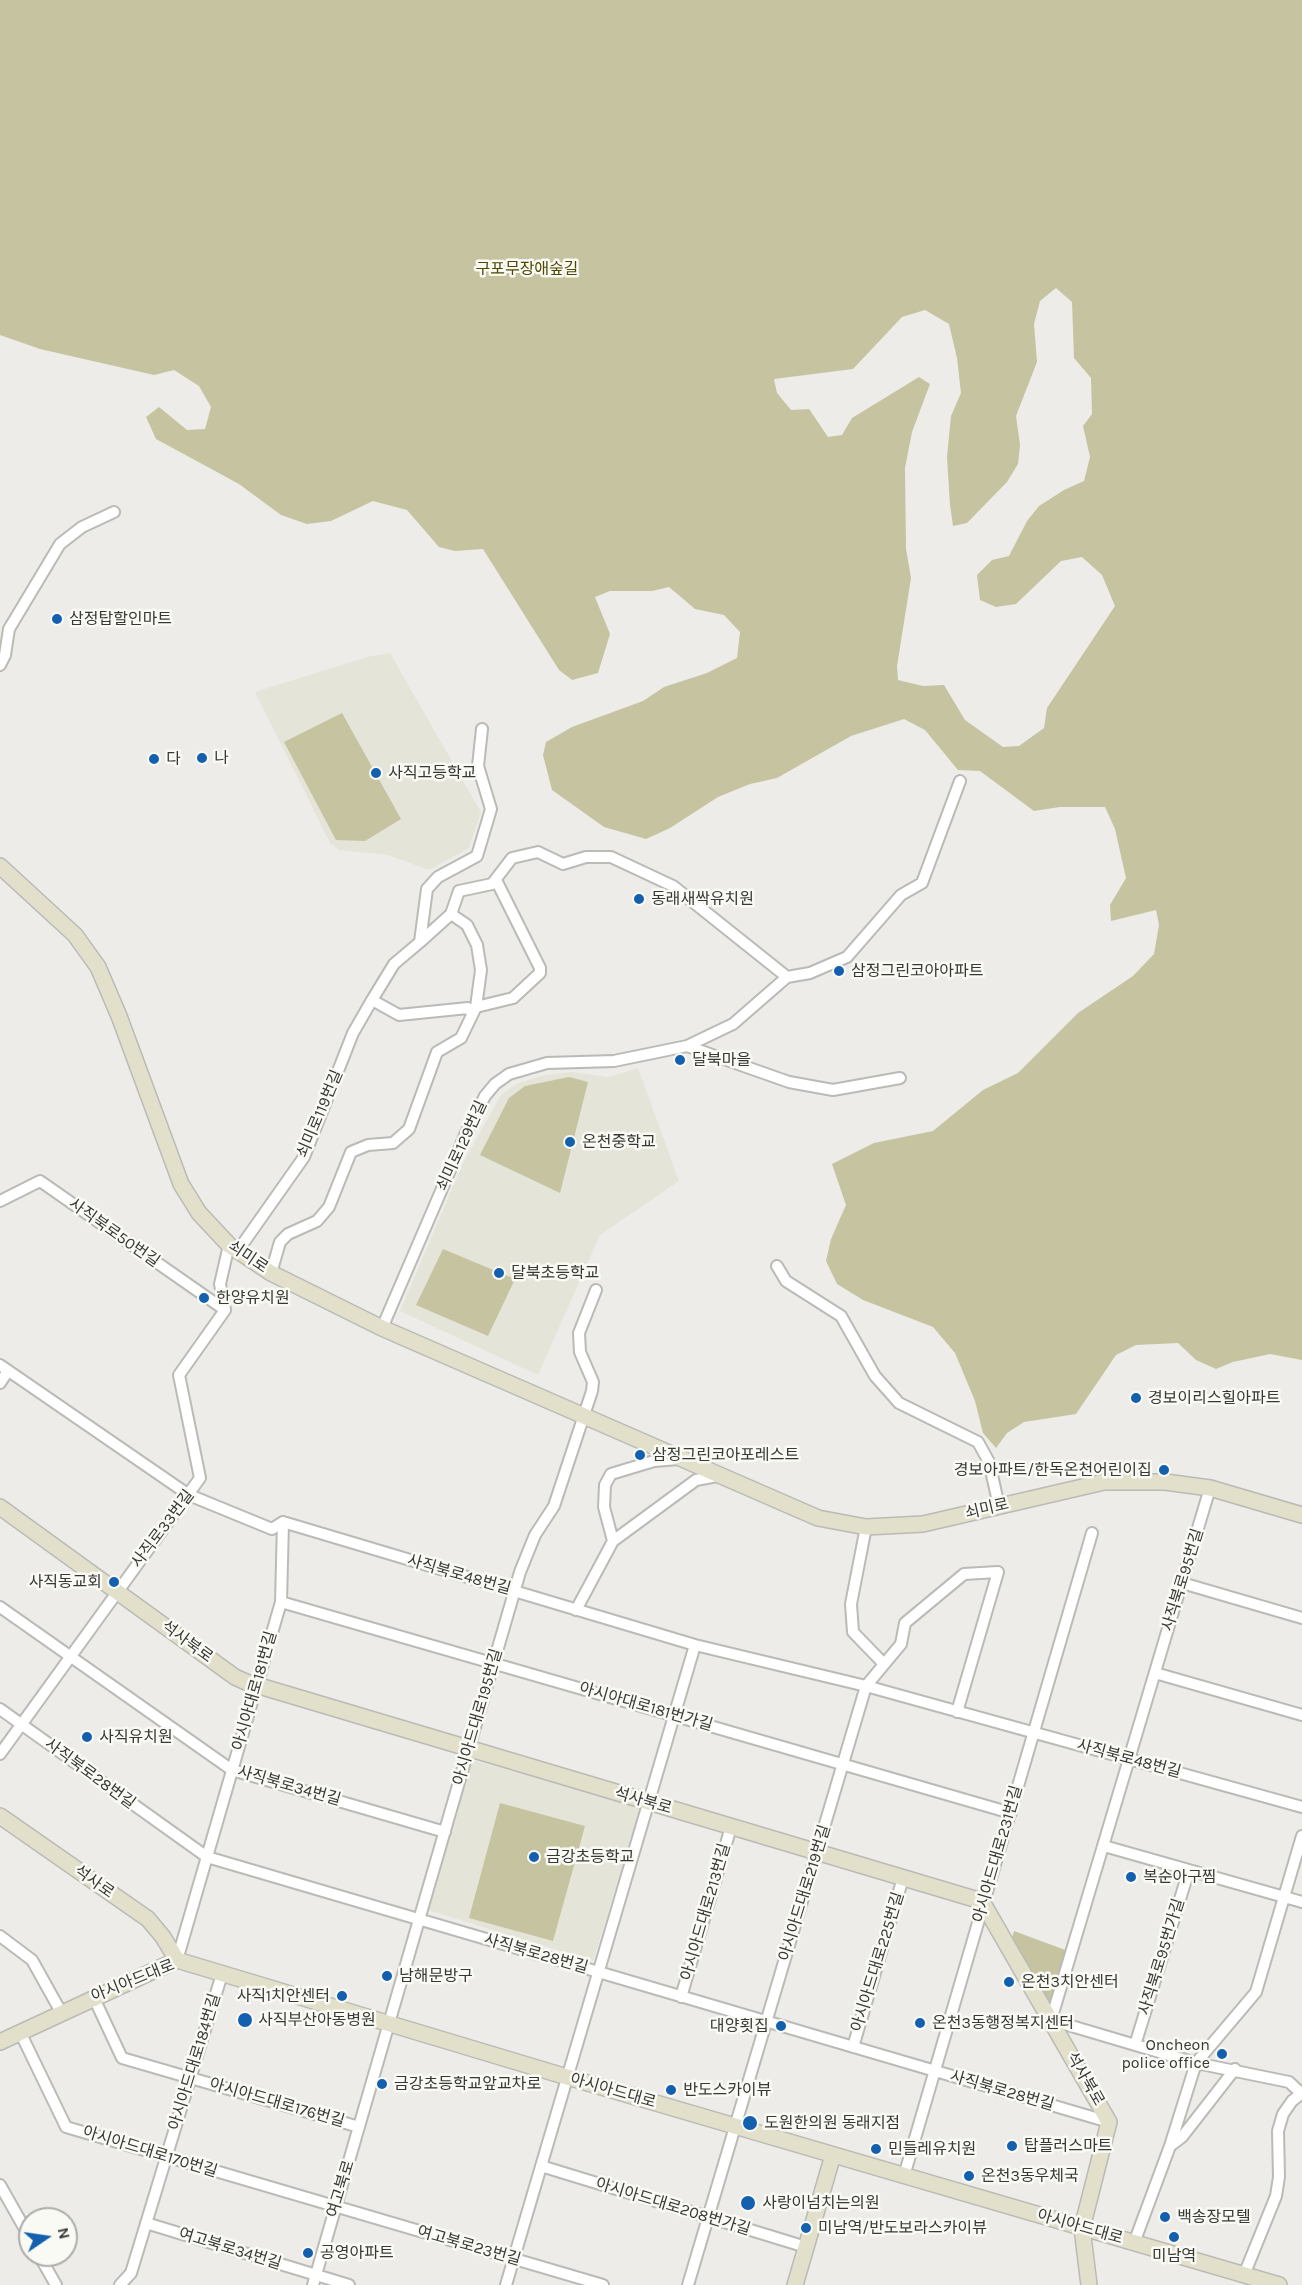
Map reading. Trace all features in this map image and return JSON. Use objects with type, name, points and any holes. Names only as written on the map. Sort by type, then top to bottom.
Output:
[{"type":"main road","name":"쇠미로","points":[[0,866],[75,934],[98,967],[119,1016],[181,1184],[199,1213],[233,1249],[271,1273],[382,1328],[717,1476],[818,1518],[866,1527],[923,1524],[1104,1482],[1165,1482],[1210,1488],[1302,1515]]},
{"type":"main road","name":"석사북로","points":[[0,1507],[235,1677],[256,1686],[978,1900],[984,1905],[1109,2122],[1082,2228]]},
{"type":"main road","name":"석사로","points":[[0,1816],[148,1919],[163,1937],[177,1960]]},
{"type":"main road","name":"아시아드대로","points":[[0,2042],[93,1996],[177,1960],[1134,2243],[1239,2278],[1279,2285]]},
{"type":"main road","points":[[795,2285],[833,2155]]},
{"type":"main road","points":[[1082,2228],[1089,2285]]},
{"type":"street","points":[[0,665],[5,655],[9,629],[60,544],[82,527],[114,512]]},
{"type":"street","points":[[420,942],[427,888],[438,877],[477,856],[491,809],[478,766],[482,729]]},
{"type":"street","name":"쇠미로129번길","points":[[382,1328],[466,1133],[485,1096],[495,1084],[509,1074],[547,1063],[614,1061],[687,1046],[733,1024],[787,978],[810,973],[847,957],[901,895],[922,883],[960,781]]},
{"type":"street","points":[[372,1000],[399,1015],[468,1008],[474,1010],[513,998],[540,973],[540,968],[496,880],[512,858],[538,852],[563,864],[586,857],[611,858],[673,886],[787,978]]},
{"type":"street","name":"쇠미로119번길","points":[[233,1249],[304,1157],[353,1033],[394,964],[450,914],[459,891],[492,884],[496,880]]},
{"type":"street","points":[[271,1273],[280,1242],[288,1234],[317,1221],[328,1208],[351,1152],[368,1145],[393,1143],[410,1129],[437,1052],[461,1038],[474,1010],[482,970],[477,945],[467,925],[450,914]]},
{"type":"street","points":[[687,1046],[789,1082],[832,1090],[900,1078]]},
{"type":"street","name":"사직북로50번길","points":[[0,1201],[40,1181],[225,1310]]},
{"type":"street","points":[[225,1310],[220,1284],[233,1249]]},
{"type":"street","points":[[777,1266],[786,1281],[841,1316],[875,1376],[890,1395],[909,1409],[978,1442],[989,1462],[999,1506]]},
{"type":"street","name":"아시아드대로195번길","points":[[390,2024],[514,1592],[535,1535],[554,1506],[583,1417],[592,1382],[580,1352],[579,1333],[596,1290]]},
{"type":"street","name":"사직로33번길","points":[[0,1754],[200,1478],[179,1375],[225,1310]]},
{"type":"street","points":[[0,1383],[4,1368]]},
{"type":"street","name":"사직북로48번길","points":[[4,1368],[189,1495],[272,1529],[283,1522],[695,1645],[866,1686],[1302,1807]]},
{"type":"street","points":[[613,1541],[604,1507],[605,1485],[611,1474],[654,1461],[678,1459]]},
{"type":"street","points":[[576,1610],[613,1541],[696,1480],[717,1476]]},
{"type":"street","name":"사직북로95번길","points":[[1051,2020],[1210,1488]]},
{"type":"street","name":"아시아대로181번길","points":[[177,1960],[281,1602],[283,1522]]},
{"type":"street","points":[[866,1527],[851,1604],[853,1632],[883,1663]]},
{"type":"street","name":"아시아드대로231번길","points":[[904,2176],[1092,1533]]},
{"type":"street","name":"아시아드대로219번길","points":[[688,2285],[866,1686],[901,1644],[905,1623],[964,1574],[998,1572],[957,1712]]},
{"type":"street","points":[[1182,1583],[1302,1618]]},
{"type":"street","name":"아시아대로181번가길","points":[[281,1602],[1011,1813]]},
{"type":"street","name":"사직북로34번길","points":[[0,1607],[232,1770],[445,1832]]},
{"type":"street","points":[[506,2285],[695,1645]]},
{"type":"street","points":[[1155,1672],[1302,1715]]},
{"type":"street","name":"사직북로28번길","points":[[0,1708],[207,1857],[1109,2122]]},
{"type":"street","name":"아시아드대로213번길","points":[[681,1997],[731,1827]]},
{"type":"street","points":[[1134,2243],[1170,2146],[1196,2063],[1256,1992],[1302,1836]]},
{"type":"street","points":[[1104,1846],[1302,1902]]},
{"type":"street","name":"사직북로95번가길","points":[[1135,2044],[1189,1870]]},
{"type":"street","name":"아시아드대로225번길","points":[[852,2047],[903,1878]]},
{"type":"street","points":[[0,1936],[32,1960],[61,2012]]},
{"type":"street","name":"아시아드대로184번길","points":[[120,2285],[131,2273],[222,1974]]},
{"type":"street","name":"아시아드대로176번길","points":[[93,1996],[122,2058],[359,2127]]},
{"type":"street","points":[[1051,2020],[1196,2063],[1235,2069],[1289,2082],[1302,2093],[1283,2114],[1278,2131],[1279,2178],[1276,2196],[1239,2278]]},
{"type":"street","name":"여고북로","points":[[314,2280],[390,2024]]},
{"type":"street","name":"아시아드대로170번길","points":[[20,2032],[66,2127],[335,2208]]},
{"type":"street","points":[[1170,2146],[1182,2137],[1235,2069]]},
{"type":"street","name":"아시아드대로208번가길","points":[[541,2166],[806,2247]]},
{"type":"street","points":[[0,2185],[18,2217]]},
{"type":"street","name":"여고북로23번길","points":[[335,2208],[603,2285]]},
{"type":"street","name":"여고북로34번길","points":[[146,2223],[314,2280],[349,2285]]},
{"type":"street","points":[[46,2267],[56,2285]]},
{"type":"shaded area","name":"사직고등학교","points":[[390,653],[481,812],[469,848],[429,870],[388,855],[339,850],[330,843],[255,692],[367,657]]},
{"type":"shaded area","points":[[638,1068],[679,1181],[600,1235],[538,1375],[400,1311],[463,1163],[501,1095],[518,1083],[545,1075],[572,1072],[609,1077]]},
{"type":"shaded area","name":"금강초등학교","points":[[475,1761],[641,1805],[593,1961],[428,1910],[471,1762]]},
{"type":"green space","name":"구포무장애숲길","points":[[0,0],[1302,0],[1302,1360],[1270,1354],[1233,1362],[1216,1369],[1196,1360],[1178,1343],[1136,1345],[1116,1355],[1076,1414],[1024,1422],[1007,1433],[996,1448],[983,1433],[975,1401],[955,1353],[933,1327],[863,1300],[837,1284],[826,1261],[831,1239],[846,1205],[832,1164],[874,1143],[933,1131],[983,1090],[1018,1073],[1078,1013],[1133,976],[1154,954],[1159,925],[1156,910],[1111,921],[1110,905],[1126,878],[1115,829],[1105,807],[1060,807],[1034,811],[980,771],[958,770],[925,730],[904,719],[851,736],[777,778],[750,784],[718,797],[670,828],[646,839],[604,827],[552,790],[543,755],[546,742],[572,727],[643,701],[664,687],[707,673],[737,658],[740,632],[724,615],[695,609],[669,587],[652,591],[610,591],[595,597],[610,634],[598,673],[572,680],[559,670],[483,549],[455,551],[439,547],[407,510],[373,501],[331,521],[307,524],[281,515],[239,484],[156,439],[146,417],[159,407],[187,430],[205,429],[211,407],[199,386],[174,370],[154,375],[40,349],[0,335]],"holes":[[[1056,288],[1072,302],[1074,358],[1091,378],[1092,414],[1083,426],[1090,457],[1084,481],[1064,490],[1039,506],[1027,521],[1009,556],[992,560],[977,575],[980,600],[996,607],[1016,604],[1061,561],[1082,557],[1102,575],[1115,606],[1047,708],[1044,728],[1019,746],[1003,747],[965,720],[944,685],[923,686],[898,680],[897,666],[911,578],[906,549],[905,468],[912,432],[930,384],[919,377],[852,418],[842,435],[828,437],[809,409],[791,410],[777,393],[774,379],[853,369],[902,317],[925,310],[949,324],[957,358],[961,393],[951,416],[947,457],[950,505],[953,526],[967,523],[1007,482],[1018,464],[1020,445],[1016,416],[1037,362],[1034,324],[1040,301]]]},
{"type":"green space","points":[[342,713],[401,819],[365,841],[336,840],[284,742]]},
{"type":"green space","points":[[569,1077],[588,1082],[560,1193],[480,1155],[509,1098],[525,1086]]},
{"type":"green space","points":[[443,1249],[515,1279],[488,1336],[416,1305]]},
{"type":"green space","points":[[500,1803],[585,1826],[553,1941],[469,1918]]},
{"type":"green space","points":[[1014,1931],[1068,1951],[1052,2009],[1011,1941]]},
{"type":"place","name":"삼정탑할인마트","points":[[57,619]]},
{"type":"place","name":"나","points":[[202,758]]},
{"type":"place","name":"다","points":[[154,759]]},
{"type":"place","name":"사직고등학교","points":[[376,773]]},
{"type":"place","name":"동래새싹유치원","points":[[639,899]]},
{"type":"place","name":"삼정그린코아아파트","points":[[839,971]]},
{"type":"place","name":"달북마을","points":[[680,1060]]},
{"type":"place","name":"온천중학교","points":[[570,1142]]},
{"type":"place","name":"달북초등학교","points":[[499,1273]]},
{"type":"place","name":"한양유치원","points":[[204,1298]]},
{"type":"place","name":"경보이리스힐아파트","points":[[1136,1398]]},
{"type":"place","name":"삼정그린코아포레스트","points":[[640,1455]]},
{"type":"place","name":"경보아파트/한독온천어린이집","points":[[1164,1470]]},
{"type":"place","name":"사직동교회","points":[[114,1582]]},
{"type":"place","name":"사직유치원","points":[[87,1737]]},
{"type":"place","name":"금강초등학교","points":[[534,1857]]},
{"type":"place","name":"복순아구찜","points":[[1131,1877]]},
{"type":"place","name":"남해문방구","points":[[387,1976]]},
{"type":"place","name":"온천3치안센터","points":[[1009,1982]]},
{"type":"place","name":"사직1치안센터","points":[[342,1996]]},
{"type":"place","name":"사직부산아동병원","points":[[245,2020]]},
{"type":"place","name":"온천3동행정복지센터","points":[[920,2023]]},
{"type":"place","name":"대양횟집","points":[[781,2026]]},
{"type":"place","name":"Oncheon police office","points":[[1222,2054]]},
{"type":"place","name":"금강초등학교앞교차로","points":[[382,2084]]},
{"type":"place","name":"반도스카이뷰","points":[[671,2090]]},
{"type":"place","name":"도원한의원 동래지점","points":[[750,2123]]},
{"type":"place","name":"탑플러스마트","points":[[1012,2146]]},
{"type":"place","name":"민들레유치원","points":[[876,2149]]},
{"type":"place","name":"온천3동우체국","points":[[969,2176]]},
{"type":"place","name":"사랑이넘치는의원","points":[[748,2203]]},
{"type":"place","name":"백송장모텔","points":[[1165,2217]]},
{"type":"place","name":"미남역/반도보라스카이뷰","points":[[806,2228]]},
{"type":"place","name":"미남역","points":[[1174,2237]]},
{"type":"place","name":"공영아파트","points":[[308,2253]]}]
